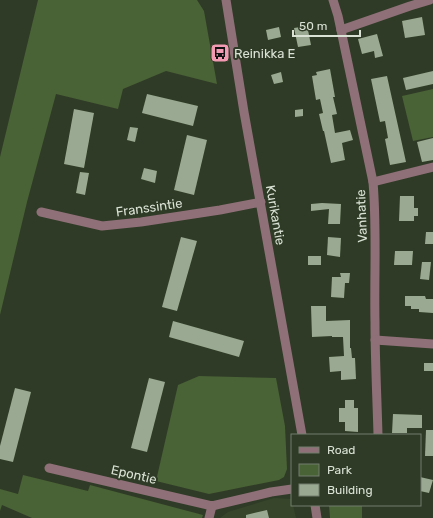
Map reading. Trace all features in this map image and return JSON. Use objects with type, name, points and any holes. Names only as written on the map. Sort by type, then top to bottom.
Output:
[{"type":"street","name":"Kurikantie","points":[[226,0],[244,112],[302,434]]},
{"type":"street","name":"Vanhatie","points":[[333,0],[341,30],[373,182],[375,205],[375,340],[378,434]]},
{"type":"street","points":[[341,30],[430,0]]},
{"type":"street","points":[[373,182],[433,167]]},
{"type":"street","name":"Franssintie","points":[[41,212],[102,226],[148,221],[261,202]]},
{"type":"street","points":[[375,340],[433,344]]},
{"type":"street","name":"Epontie","points":[[49,468],[212,506]]},
{"type":"street","points":[[209,518],[212,506],[271,492],[291,489]]},
{"type":"street","points":[[314,506],[317,518]]},
{"type":"shaded area","points":[[274,498],[291,499],[291,506],[293,506],[296,518],[220,518],[228,512]]},
{"type":"green space","points":[[38,0],[197,0],[204,11],[217,84],[166,71],[123,89],[118,109],[56,94],[27,202],[0,315],[0,157]]},
{"type":"green space","points":[[433,89],[433,137],[413,141],[402,96]]},
{"type":"green space","points":[[199,376],[276,378],[285,426],[287,469],[284,477],[279,480],[209,494],[156,481],[178,385]]},
{"type":"green space","points":[[23,475],[88,491],[90,485],[203,515],[202,518],[32,518],[2,505],[0,511],[0,489],[18,494]]},
{"type":"green space","points":[[329,506],[362,506],[362,518],[330,518]]},
{"type":"building","points":[[422,17],[425,35],[405,38],[402,21]]},
{"type":"building","points":[[279,27],[281,37],[268,40],[266,30]]},
{"type":"building","points":[[301,27],[302,31],[308,30],[311,45],[298,47],[294,28]]},
{"type":"building","points":[[377,34],[383,56],[375,58],[374,51],[362,54],[358,39]]},
{"type":"building","points":[[330,69],[335,97],[333,97],[337,114],[332,115],[335,133],[350,130],[353,140],[342,143],[345,160],[331,163],[319,114],[323,113],[320,99],[316,100],[312,76],[317,75],[316,72]]},
{"type":"building","points":[[433,71],[433,84],[406,90],[403,78]]},
{"type":"building","points":[[281,72],[283,82],[274,84],[271,75]]},
{"type":"building","points":[[387,76],[406,162],[390,165],[385,139],[388,138],[385,121],[380,122],[371,79]]},
{"type":"building","points":[[147,94],[198,106],[193,126],[142,113]]},
{"type":"building","points":[[74,109],[94,113],[84,168],[64,164]]},
{"type":"building","points":[[303,109],[303,116],[295,117],[295,110]]},
{"type":"building","points":[[130,127],[138,128],[135,142],[127,140]]},
{"type":"building","points":[[187,135],[207,140],[194,195],[174,190]]},
{"type":"building","points":[[433,138],[433,160],[422,162],[417,142]]},
{"type":"building","points":[[144,168],[157,171],[155,183],[141,179]]},
{"type":"building","points":[[80,172],[89,173],[85,195],[76,193]]},
{"type":"building","points":[[400,196],[414,196],[414,208],[418,208],[418,216],[414,216],[414,221],[399,221]]},
{"type":"building","points":[[311,204],[341,204],[340,224],[328,224],[329,209],[311,211]]},
{"type":"building","points":[[426,232],[433,232],[433,244],[425,244]]},
{"type":"building","points":[[181,237],[197,241],[177,311],[162,307]]},
{"type":"building","points":[[328,237],[341,238],[340,257],[327,255]]},
{"type":"building","points":[[395,251],[413,251],[412,265],[394,265]]},
{"type":"building","points":[[308,256],[321,256],[321,265],[308,265]]},
{"type":"building","points":[[422,262],[431,262],[429,280],[420,279]]},
{"type":"building","points":[[340,273],[350,273],[349,283],[345,283],[344,298],[331,297],[332,277],[341,277]]},
{"type":"building","points":[[405,296],[425,296],[426,299],[433,299],[433,313],[419,312],[419,309],[411,309],[411,306],[405,306]]},
{"type":"building","points":[[311,306],[326,306],[326,321],[350,320],[350,348],[352,358],[355,358],[356,379],[341,380],[341,371],[330,372],[329,357],[344,356],[343,337],[312,337]]},
{"type":"building","points":[[173,321],[244,341],[239,357],[169,337]]},
{"type":"building","points":[[424,363],[433,363],[433,371],[424,371]]},
{"type":"building","points":[[149,378],[165,382],[147,452],[131,448]]},
{"type":"building","points":[[15,388],[31,392],[13,462],[0,459],[0,446]]},
{"type":"building","points":[[345,400],[354,400],[354,408],[358,408],[358,432],[345,431],[345,422],[339,422],[339,408],[345,408]]},
{"type":"building","points":[[393,414],[422,415],[422,428],[407,428],[407,433],[392,433]]},
{"type":"building","points":[[426,430],[433,430],[433,456],[425,456]]},
{"type":"building","points":[[421,477],[433,480],[429,493],[421,491]]},
{"type":"building","points":[[267,510],[269,518],[246,518],[246,515]]},
{"type":"place","name":"Reinikka E","points":[[220,53]]}]
